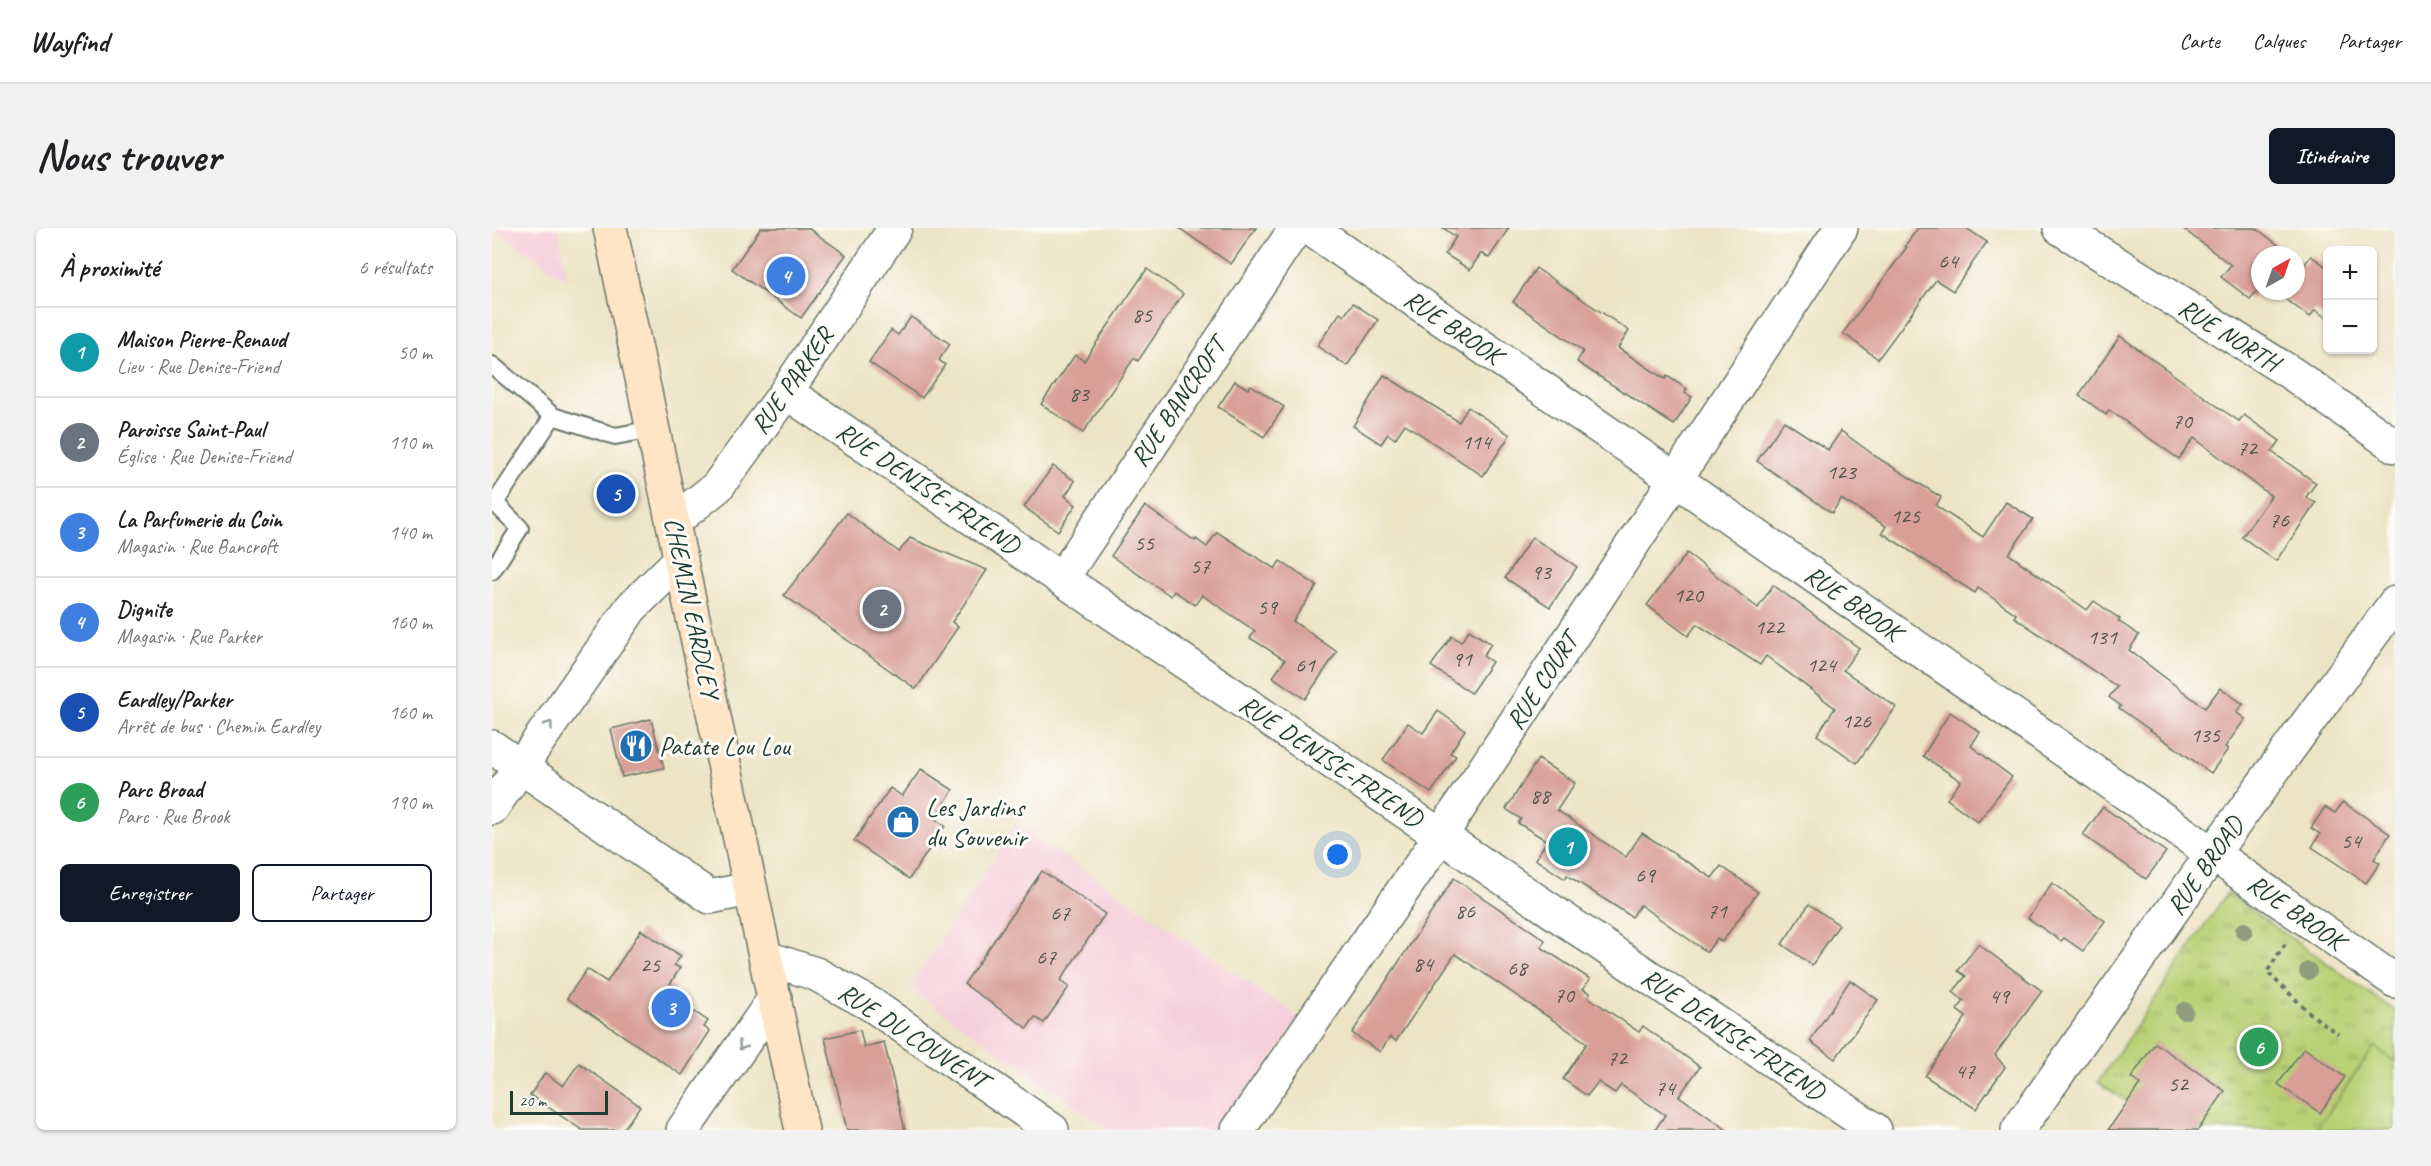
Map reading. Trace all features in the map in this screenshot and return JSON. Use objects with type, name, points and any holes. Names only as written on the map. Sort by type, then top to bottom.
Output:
[{"type":"main road","name":"CHEMIN EARDLEY","points":[[610,228],[802,1130]]},
{"type":"street","name":"RUE PARKER","points":[[674,521],[717,487],[786,392],[895,228]]},
{"type":"street","name":"RUE BANCROFT","points":[[1062,578],[1296,228]]},
{"type":"street","name":"RUE BROOK","points":[[1309,228],[1676,479],[2303,919],[2395,981]]},
{"type":"street","name":"RUE COURT","points":[[1238,1130],[1441,836],[1841,228]]},
{"type":"street","name":"RUE NORTH","points":[[2060,228],[2294,375],[2395,446]]},
{"type":"street","name":"RUE DENISE-FRIEND","points":[[786,392],[1875,1130]]},
{"type":"street","points":[[492,808],[631,608],[681,559]]},
{"type":"street","name":"RUE BROAD","points":[[2018,1130],[2213,854],[2395,603]]},
{"type":"street","points":[[492,747],[710,897],[749,889]]},
{"type":"street","name":"RUE DU COUVENT","points":[[767,958],[816,974],[872,1005],[1052,1130]]},
{"type":"street","points":[[683,1130],[775,998]]},
{"type":"lane","points":[[492,365],[553,416],[615,436],[653,429]]},
{"type":"lane","points":[[492,570],[520,528],[493,502],[553,416]]},
{"type":"path","points":[[2303,919],[2266,972],[2313,1016],[2338,1034]]},
{"type":"shaded area","points":[[493,228],[559,228],[567,280]]},
{"type":"shaded area","points":[[1017,824],[1300,1018],[1224,1130],[1109,1130],[909,988]]},
{"type":"green space","points":[[2227,893],[2395,1011],[2395,1130],[2169,1130],[2098,1082]]},
{"type":"green space","points":[[2374,1047],[2395,1062],[2395,1130],[2316,1130]]},
{"type":"building","points":[[761,228],[808,228],[846,255],[801,318],[732,269]]},
{"type":"building","points":[[1179,228],[1256,228],[1231,264]]},
{"type":"building","points":[[1443,228],[1509,228],[1489,258],[1481,253],[1470,270],[1445,254],[1456,237]]},
{"type":"building","points":[[1918,228],[1966,228],[1987,242],[1953,291],[1936,280],[1878,359],[1843,333],[1907,247],[1905,246]]},
{"type":"building","points":[[2182,228],[2256,228],[2279,246],[2251,246],[2250,299],[2221,277],[2231,265]]},
{"type":"building","points":[[2311,256],[2323,264],[2323,316],[2315,310],[2310,317],[2286,300],[2305,300],[2305,264]]},
{"type":"building","points":[[1536,268],[1629,331],[1618,348],[1665,379],[1667,376],[1687,389],[1685,393],[1692,397],[1674,425],[1577,362],[1583,351],[1513,302]]},
{"type":"building","points":[[1147,269],[1183,294],[1138,361],[1134,358],[1083,433],[1041,404],[1075,355],[1084,361]]},
{"type":"building","points":[[1353,303],[1378,320],[1347,366],[1317,346],[1340,313],[1344,316]]},
{"type":"building","points":[[911,317],[950,344],[939,360],[945,365],[922,398],[869,362],[891,330],[898,335]]},
{"type":"building","points":[[2120,336],[2239,421],[2244,415],[2280,441],[2272,452],[2316,483],[2306,497],[2316,503],[2276,561],[2242,537],[2271,496],[2194,438],[2179,459],[2109,410],[2106,415],[2079,395]]},
{"type":"building","points":[[1384,375],[1459,422],[1468,407],[1510,435],[1483,476],[1405,424],[1395,439],[1388,434],[1381,444],[1353,426]]},
{"type":"building","points":[[1235,381],[1248,389],[1251,385],[1284,407],[1264,437],[1218,407]]},
{"type":"building","points":[[1784,421],[1828,450],[1841,431],[1878,458],[1941,497],[1936,506],[1983,537],[2006,502],[2033,519],[2009,554],[2087,610],[2094,601],[2120,619],[2118,621],[2139,635],[2129,650],[2205,708],[2220,688],[2243,704],[2236,712],[2245,719],[2225,747],[2228,749],[2211,773],[2119,708],[2121,706],[2109,697],[2117,687],[2014,617],[2016,614],[1978,588],[1975,593],[1882,533],[1886,526],[1841,499],[1832,513],[1757,461]]},
{"type":"building","points":[[1053,466],[1075,481],[1065,496],[1076,505],[1058,531],[1024,507]]},
{"type":"building","points":[[1145,506],[1207,547],[1217,532],[1275,569],[1280,561],[1317,586],[1293,621],[1337,652],[1305,699],[1273,677],[1285,660],[1250,638],[1255,631],[1202,595],[1195,605],[1174,591],[1171,596],[1111,556]]},
{"type":"building","points":[[847,513],[899,552],[910,538],[987,570],[952,622],[958,627],[916,689],[784,595]]},
{"type":"building","points":[[1532,537],[1577,567],[1550,607],[1505,578]]},
{"type":"building","points":[[1687,553],[1758,608],[1773,585],[1859,648],[1843,670],[1896,707],[1857,763],[1817,735],[1835,708],[1766,656],[1760,665],[1697,624],[1688,636],[1647,605]]},
{"type":"building","points":[[1469,630],[1491,644],[1483,656],[1492,662],[1471,693],[1431,666],[1452,636],[1461,642]]},
{"type":"building","points":[[1438,711],[1465,730],[1450,753],[1456,756],[1431,793],[1383,760],[1408,723],[1423,733]]},
{"type":"building","points":[[1950,712],[1980,732],[1971,746],[2012,777],[1978,822],[1947,799],[1961,781],[1923,756]]},
{"type":"building","name":"Patate Lou Lou","points":[[651,719],[664,768],[622,777],[611,729]]},
{"type":"building","points":[[1538,759],[1575,783],[1557,810],[1626,857],[1642,833],[1712,878],[1721,866],[1758,892],[1722,942],[1717,938],[1707,952],[1640,905],[1632,917],[1567,875],[1565,879],[1535,859],[1547,841],[1518,823],[1521,819],[1506,809]]},
{"type":"building","name":"Les Jardins du Souvenir","points":[[921,769],[953,790],[934,818],[945,826],[909,879],[854,841],[890,788],[902,796]]},
{"type":"building","points":[[2343,802],[2390,834],[2374,859],[2380,863],[2366,883],[2312,847],[2320,834],[2311,828],[2325,807],[2335,813]]},
{"type":"building","points":[[2103,807],[2166,852],[2146,879],[2083,835]]},
{"type":"building","points":[[1042,871],[1105,914],[1060,981],[1069,987],[1044,1023],[1035,1017],[1027,1028],[964,984]]},
{"type":"building","points":[[1454,878],[1545,940],[1541,947],[1590,979],[1583,989],[1590,993],[1588,997],[1639,1032],[1643,1026],[1700,1067],[1679,1096],[1727,1130],[1655,1130],[1665,1115],[1621,1085],[1615,1093],[1598,1082],[1587,1096],[1563,1079],[1587,1043],[1455,954],[1396,1041],[1390,1037],[1380,1052],[1352,1033]]},
{"type":"building","points":[[2052,883],[2105,921],[2083,951],[2064,938],[2061,941],[2028,918]]},
{"type":"building","points":[[1809,904],[1839,925],[1812,965],[1782,944]]},
{"type":"building","points":[[641,930],[681,956],[674,965],[680,968],[670,984],[675,987],[670,995],[708,1021],[704,1027],[710,1031],[682,1075],[567,998],[587,969],[607,982]]},
{"type":"building","points":[[1978,944],[2042,991],[1995,1055],[2005,1067],[1976,1109],[1925,1076],[1966,1017],[1957,1010],[1964,1001],[1953,992],[1966,976],[1958,971]]},
{"type":"building","points":[[1850,980],[1878,1000],[1835,1059],[1810,1041]]},
{"type":"building","points":[[860,1030],[864,1047],[884,1042],[905,1130],[847,1130],[825,1038]]},
{"type":"building","points":[[2155,1043],[2225,1091],[2198,1130],[2108,1130],[2140,1084],[2131,1078]]},
{"type":"building","points":[[2304,1048],[2345,1077],[2320,1113],[2278,1084]]},
{"type":"building","points":[[579,1063],[640,1106],[623,1130],[582,1130],[530,1095],[545,1073],[563,1086]]},
{"type":"place","name":"Dignite","points":[[786,276]]},
{"type":"place","name":"Eardley/Parker","points":[[616,494]]},
{"type":"place","name":"Paroisse Saint-Paul","points":[[882,609]]},
{"type":"place","name":"Patate Lou Lou","points":[[636,746]]},
{"type":"place","name":"Les Jardins du Souvenir","points":[[903,822]]},
{"type":"place","name":"Maison Pierre-Renaud","points":[[1568,847]]},
{"type":"place","name":"La Parfumerie du Coin","points":[[671,1008]]},
{"type":"place","name":"Parc Broad","points":[[2259,1047]]}]
